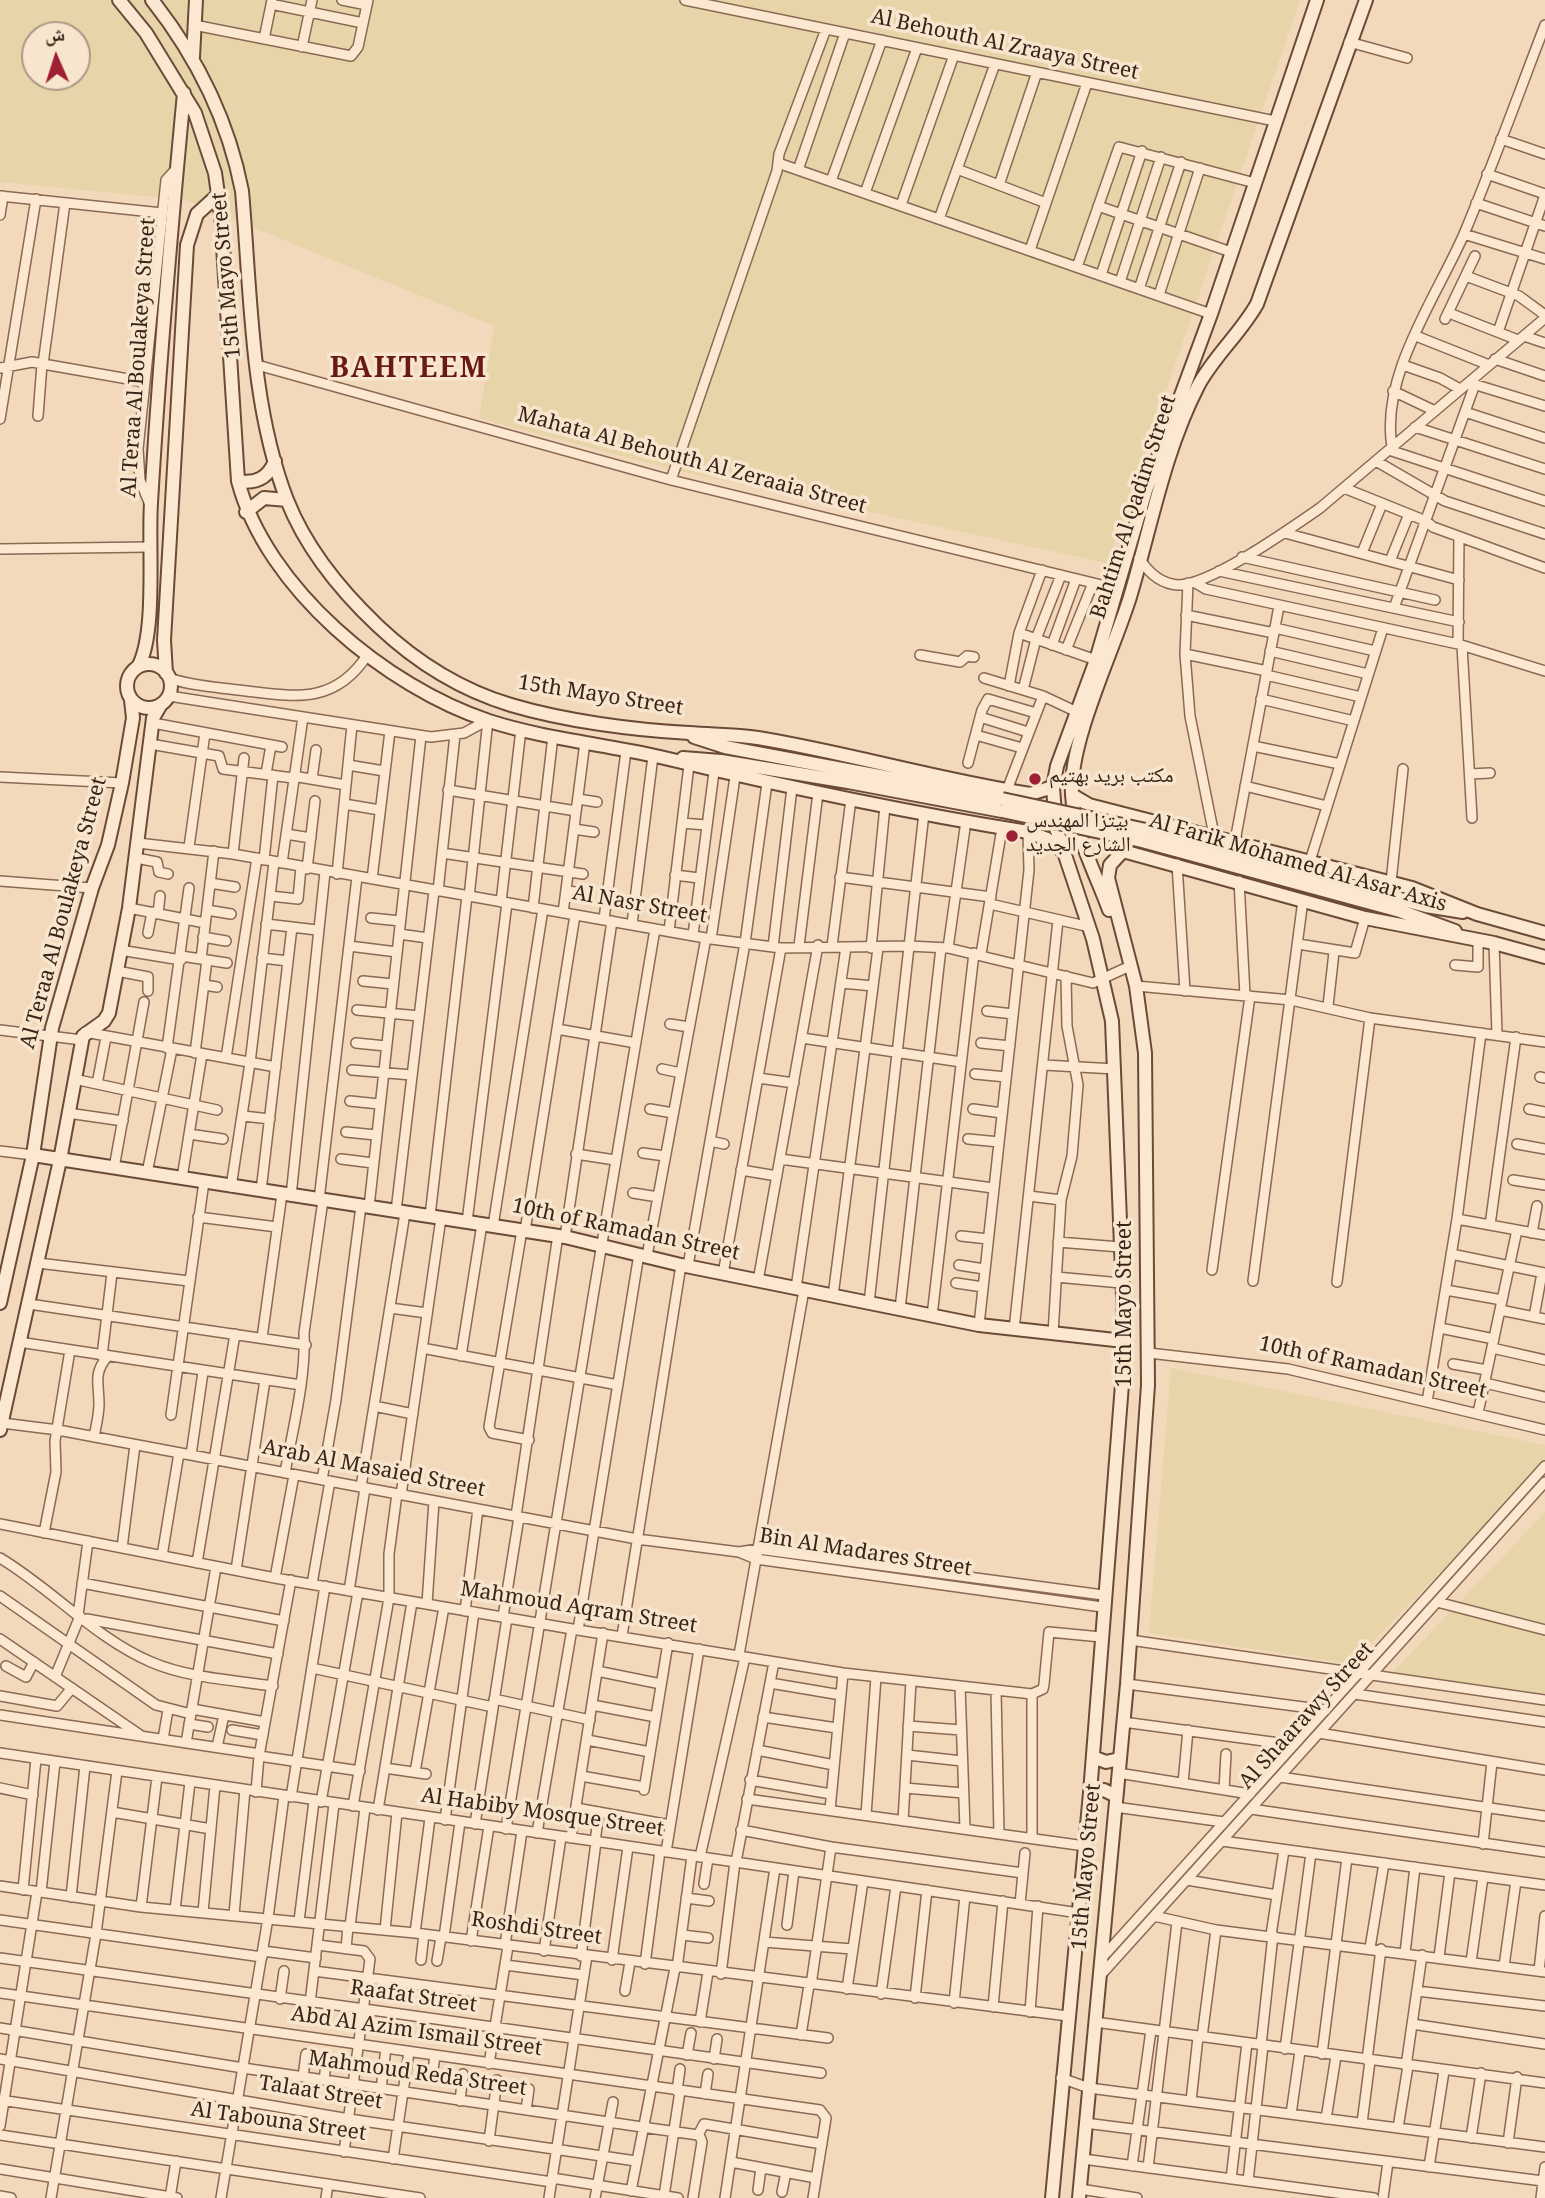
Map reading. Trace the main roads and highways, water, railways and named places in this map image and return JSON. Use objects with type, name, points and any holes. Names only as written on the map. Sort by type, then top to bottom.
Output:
[{"type":"main road","name":"15th Mayo Street","points":[[119,0],[146,33],[184,93],[203,132],[219,194],[238,481],[246,512],[273,558],[316,608],[368,654],[430,693],[488,720],[656,756],[735,777],[1028,832],[1047,839],[1064,852]]},
{"type":"main road","name":"15th Mayo Street","points":[[152,0],[193,58],[221,115],[237,165],[242,191],[257,365],[275,461],[288,500],[316,554],[364,612],[390,637],[445,676],[511,705],[568,717],[686,733],[759,738],[1030,794],[1053,787]]},
{"type":"main road","points":[[193,58],[196,0]]},
{"type":"main road","name":"Bahtim Al Qadim Street","points":[[1105,980],[1064,852],[1054,814],[1053,787],[1096,660],[1146,490],[1211,314],[1317,0]]},
{"type":"main road","name":"Bahtim Al Qadim Street","points":[[1130,966],[1079,829],[1072,795],[1073,763],[1129,598],[1138,557],[1195,392],[1257,304],[1366,0]]},
{"type":"main road","name":"Al Teraa Al Boulakeya Street","points":[[138,667],[147,638],[150,507],[163,313],[184,93]]},
{"type":"main road","name":"Al Teraa Al Boulakeya Street","points":[[168,675],[164,640],[187,245],[197,214],[219,194]]},
{"type":"main road","points":[[238,481],[258,480],[270,471],[275,461]]},
{"type":"main road","points":[[246,512],[264,498],[288,500]]},
{"type":"main road","points":[[153,664],[168,675],[164,701],[145,708],[131,700],[127,680],[138,667],[153,664]]},
{"type":"main road","name":"Al Teraa Al Boulakeya Street","points":[[1,1295],[6,1251],[33,1155],[51,1035],[92,888],[108,845],[122,783],[133,718],[131,700]]},
{"type":"main road","name":"Al Teraa Al Boulakeya Street","points":[[60,1160],[84,1036],[107,1018],[129,908],[153,723],[164,701]]},
{"type":"main road","name":"Al Farik Mohamed Al Asar Axis","points":[[686,733],[725,747],[1070,812],[1426,906],[1477,914]]},
{"type":"main road","name":"Al Farik Mohamed Al Asar Axis","points":[[656,756],[721,761],[848,782],[1142,841],[1400,911],[1474,939]]},
{"type":"main road","points":[[1028,832],[1038,821],[1040,814],[1037,799],[1030,794]]},
{"type":"main road","points":[[1072,795],[1085,803],[1131,816],[1214,835],[1426,892],[1477,914],[1545,933]]},
{"type":"main road","points":[[1131,816],[1118,822],[1113,830],[1115,845],[1123,851],[1365,918],[1494,943],[1545,957]]},
{"type":"main road","name":"15th Mayo Street","points":[[1080,2193],[1130,1640],[1149,1353],[1146,1078],[1136,986],[1108,877],[1113,860],[1123,851]]},
{"type":"main road","name":"15th Mayo Street","points":[[1052,2198],[1061,2078],[1090,1793],[1103,1601],[1116,1479],[1124,1341],[1115,1069],[1112,1021],[1105,980]]},
{"type":"main road","name":"10th of Ramadan Street","points":[[33,1155],[562,1236],[684,1266],[979,1325],[1124,1341]]},
{"type":"main road","points":[[1,1426],[60,1160]]},
{"type":"main road","points":[[1093,1756],[1106,1762],[1119,1759]]},
{"type":"main road","points":[[1090,1793],[1104,1790],[1116,1802]]},
{"type":"place","name":"مكتب بريد بهتيم","points":[[1035,779]]},
{"type":"place","name":"بيتزا المهندس الشارع الجديد","points":[[1012,836]]},
{"type":"district","name":"BAHTEEM","points":[[409,373]]}]
